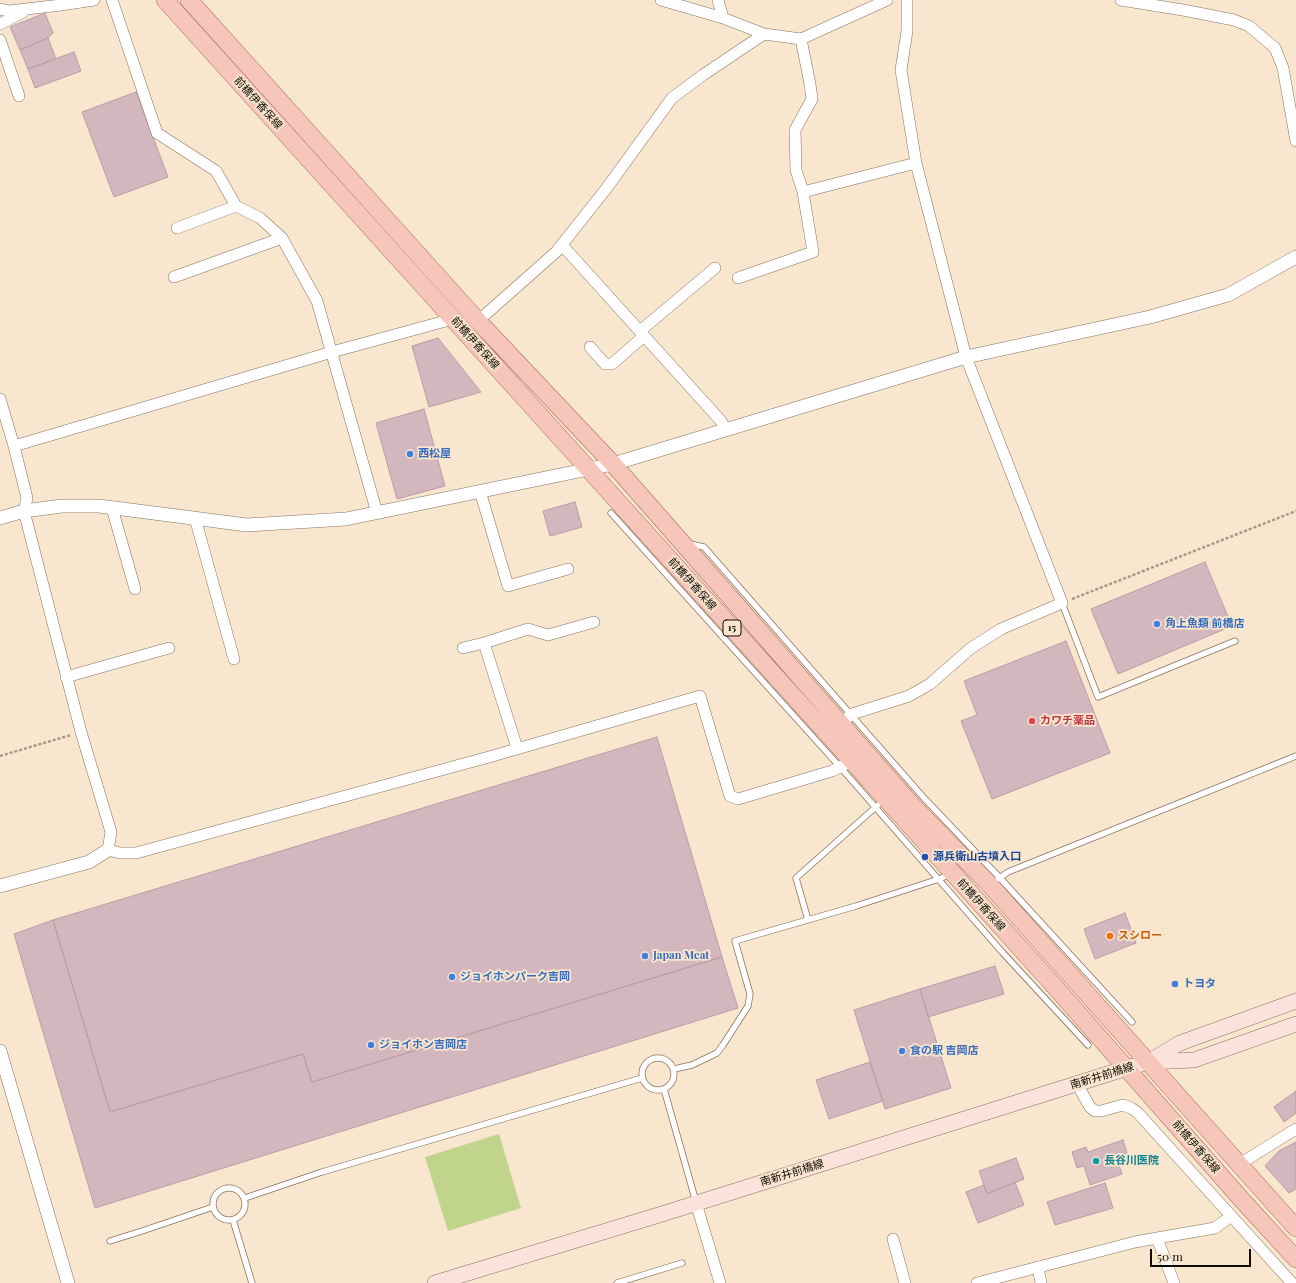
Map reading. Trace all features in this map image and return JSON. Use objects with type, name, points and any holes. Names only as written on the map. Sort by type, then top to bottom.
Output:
[{"type":"main road","name":"前橋伊香保線","points":[[165,0],[588,468],[670,569],[801,691],[846,719],[919,802],[1093,989],[1149,1062],[1296,1228]]},
{"type":"main road","name":"前橋伊香保線","points":[[189,0],[478,320],[613,464],[727,592],[801,691],[847,764],[1050,993],[1127,1068],[1296,1260]]},
{"type":"main road","name":"南新井前橋線","points":[[1149,1062],[1180,1043],[1296,1001]]},
{"type":"main road","name":"南新井前橋線","points":[[435,1283],[1127,1068],[1149,1062],[1194,1060],[1296,1024]]},
{"type":"street","points":[[0,10],[10,11],[29,9],[94,0]]},
{"type":"street","points":[[112,0],[157,133],[216,171],[236,206],[260,218],[282,238],[317,300],[377,513]]},
{"type":"street","points":[[661,0],[723,18],[764,34],[801,39],[887,0]]},
{"type":"street","points":[[718,0],[723,18]]},
{"type":"street","points":[[846,719],[909,696],[930,684],[971,648],[1001,629],[1062,603],[966,358],[916,163],[901,70],[907,31],[907,0]]},
{"type":"street","points":[[1121,0],[1234,20],[1249,26],[1275,48],[1283,68],[1296,142]]},
{"type":"street","points":[[0,24],[29,9]]},
{"type":"street","points":[[478,320],[556,252],[606,189],[672,98],[764,34]]},
{"type":"street","points":[[738,278],[813,252],[803,192],[796,170],[795,130],[812,99],[801,39]]},
{"type":"street","points":[[0,40],[19,96]]},
{"type":"street","points":[[803,192],[916,163]]},
{"type":"street","points":[[176,228],[236,206]]},
{"type":"street","points":[[174,277],[282,238]]},
{"type":"street","points":[[562,245],[721,421],[726,430]]},
{"type":"street","points":[[0,518],[24,511],[62,506],[99,506],[132,509],[247,525],[346,519],[377,513],[613,464],[966,358],[1150,317],[1228,295],[1296,256]]},
{"type":"street","points":[[590,348],[605,364],[612,364],[642,334],[715,268]]},
{"type":"street","points":[[14,446],[332,352],[454,318]]},
{"type":"street","points":[[0,399],[14,446],[26,498],[24,511],[66,677],[111,832],[108,850]]},
{"type":"street","points":[[480,491],[508,586],[568,569]]},
{"type":"street","points":[[112,508],[134,589]]},
{"type":"street","points":[[195,518],[234,659]]},
{"type":"street","points":[[463,648],[528,629],[548,635],[594,622]]},
{"type":"street","points":[[484,643],[517,748]]},
{"type":"street","points":[[66,677],[169,648]]},
{"type":"street","points":[[0,886],[89,862],[108,850],[120,853],[136,853],[700,696],[730,796],[738,799],[847,764]]},
{"type":"street","points":[[0,1051],[68,1283]]},
{"type":"street","points":[[1077,1084],[1087,1103],[1095,1111],[1101,1111],[1123,1105],[1137,1112],[1292,1283]]},
{"type":"street","points":[[1240,1165],[1296,1130]]},
{"type":"street","points":[[696,1202],[720,1283]]},
{"type":"street","points":[[976,1283],[994,1281],[1038,1267],[1135,1242],[1215,1228],[1231,1216]]},
{"type":"street","points":[[1157,1238],[1174,1283]]},
{"type":"street","points":[[893,1239],[905,1283]]},
{"type":"street","points":[[1038,1267],[1041,1283]]},
{"type":"lane","points":[[611,513],[670,569]]},
{"type":"lane","points":[[1062,603],[1098,697],[1235,641]]},
{"type":"lane","points":[[995,882],[1008,872],[1015,869],[1296,756]]},
{"type":"lane","points":[[808,920],[796,878],[881,803]]},
{"type":"lane","points":[[674,1070],[692,1065],[716,1053],[723,1045],[748,1006],[750,994],[735,941],[856,906],[946,876]]},
{"type":"lane","points":[[1093,989],[1132,1022]]},
{"type":"lane","points":[[1050,993],[1088,1045]]},
{"type":"lane","points":[[656,1058],[666,1060],[670,1063],[674,1070],[674,1078],[672,1082],[664,1089],[653,1089],[644,1083],[642,1078],[642,1072],[646,1063],[656,1058]]},
{"type":"lane","points":[[245,1198],[322,1172],[642,1078]]},
{"type":"lane","points":[[664,1089],[696,1202]]},
{"type":"lane","points":[[228,1188],[239,1191],[245,1198],[245,1210],[238,1218],[233,1220],[222,1219],[215,1212],[213,1206],[215,1196],[218,1192],[228,1188]]},
{"type":"lane","points":[[110,1241],[213,1206]]},
{"type":"lane","points":[[233,1220],[252,1283]]},
{"type":"lane","points":[[621,1282],[682,1263]]},
{"type":"path","points":[[1062,603],[1296,511]]},
{"type":"path","points":[[0,756],[81,732]]},
{"type":"green space","points":[[499,1134],[521,1208],[448,1231],[425,1157]]},
{"type":"building","points":[[45,13],[53,33],[48,38],[20,50],[10,27]]},
{"type":"building","points":[[48,38],[56,59],[28,69],[20,50]]},
{"type":"building","points":[[74,52],[81,71],[35,88],[28,69]]},
{"type":"building","points":[[136,92],[168,177],[114,197],[82,112]]},
{"type":"building","points":[[438,338],[481,392],[429,407],[412,346]]},
{"type":"building","name":"西松屋","points":[[424,409],[445,486],[397,499],[376,423]]},
{"type":"building","points":[[575,502],[582,527],[550,536],[543,511]]},
{"type":"building","points":[[1205,562],[1232,626],[1118,674],[1091,609]]},
{"type":"building","points":[[1066,641],[1110,753],[992,799],[961,721],[977,715],[964,681]]},
{"type":"building","points":[[657,737],[722,957],[312,1082],[303,1054],[110,1112],[53,920]]},
{"type":"building","name":"スシロー","points":[[1125,913],[1136,943],[1095,959],[1084,929]]},
{"type":"building","points":[[53,920],[110,1112],[303,1054],[312,1082],[722,957],[738,1008],[95,1208],[14,934]]},
{"type":"building","points":[[995,966],[1004,994],[928,1017],[920,989]]},
{"type":"building","points":[[920,989],[951,1088],[885,1109],[854,1010]]},
{"type":"building","points":[[870,1062],[883,1101],[829,1119],[816,1080]]},
{"type":"building","points":[[1296,1091],[1296,1113],[1284,1122],[1274,1107]]},
{"type":"building","name":"長谷川医院","points":[[1123,1140],[1127,1153],[1116,1156],[1122,1174],[1090,1185],[1084,1166],[1077,1168],[1072,1152],[1086,1147],[1088,1152]]},
{"type":"building","points":[[1296,1142],[1296,1189],[1289,1193],[1265,1166],[1279,1151]]},
{"type":"building","points":[[1016,1158],[1024,1179],[987,1194],[979,1171]]},
{"type":"building","points":[[1015,1182],[1024,1205],[978,1223],[966,1192],[984,1185],[987,1194]]},
{"type":"building","points":[[1105,1183],[1113,1208],[1055,1225],[1047,1202]]},
{"type":"place","name":"西松屋","points":[[410,454]]},
{"type":"place","name":"角上魚類 前橋店","points":[[1157,624]]},
{"type":"place","name":"カワチ薬品","points":[[1032,721]]},
{"type":"place","name":"源兵衛山古墳入口","points":[[925,857]]},
{"type":"place","name":"スシロー","points":[[1110,936]]},
{"type":"place","name":"Japan Meat","points":[[645,956]]},
{"type":"place","name":"ジョイホンパーク吉岡","points":[[452,977]]},
{"type":"place","name":"トヨタ","points":[[1175,984]]},
{"type":"place","name":"ジョイホン吉岡店","points":[[371,1045]]},
{"type":"place","name":"食の駅 吉岡店","points":[[902,1051]]},
{"type":"place","name":"長谷川医院","points":[[1096,1161]]}]
